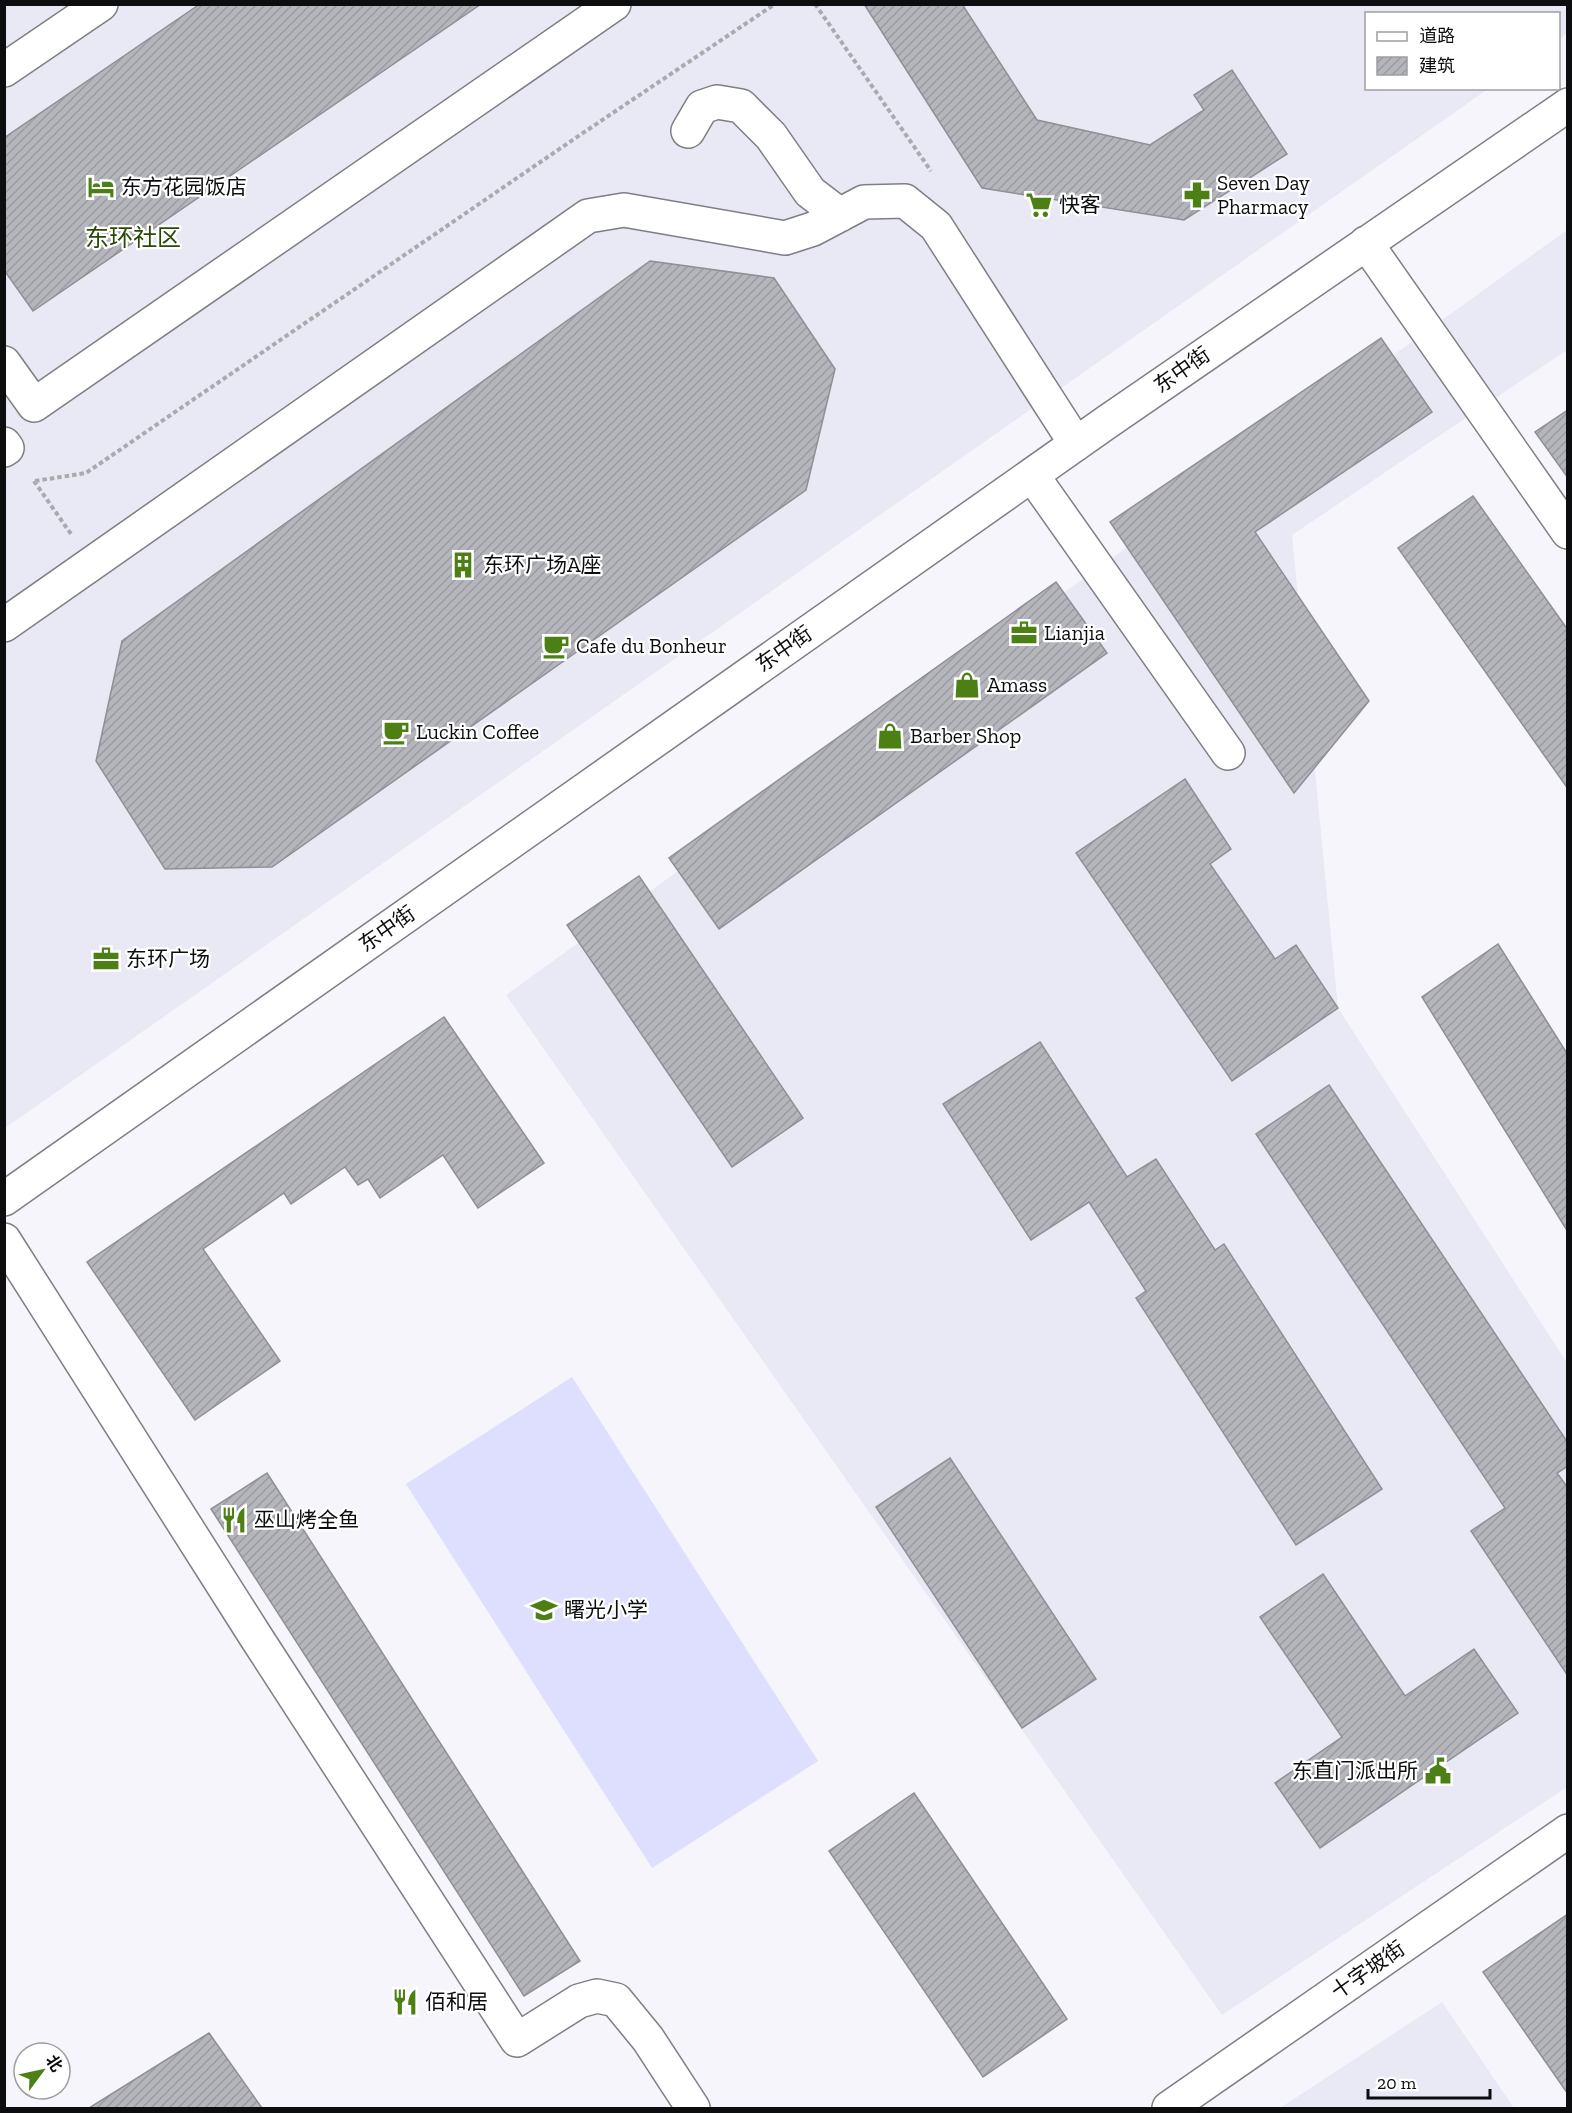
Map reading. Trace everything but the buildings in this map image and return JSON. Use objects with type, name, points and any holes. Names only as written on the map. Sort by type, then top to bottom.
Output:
[{"type":"street","points":[[4,70],[101,4]]},
{"type":"street","points":[[4,363],[34,405],[614,4]]},
{"type":"street","points":[[688,131],[702,108],[717,102],[741,106],[771,136],[810,192],[840,215]]},
{"type":"street","name":"东中街","points":[[4,1199],[1076,444],[1568,105]]},
{"type":"street","points":[[4,625],[588,216],[624,210],[785,238],[813,228],[864,202],[905,201],[936,226],[1076,444]]},
{"type":"street","points":[[1366,243],[1568,532]]},
{"type":"street","points":[[1032,475],[1227,753]]},
{"type":"street","points":[[4,1240],[256,1637],[517,2040],[579,2001],[597,1996],[616,2000],[648,2039],[693,2109]]},
{"type":"street","name":"十字坡街","points":[[1169,2109],[1568,1831]]},
{"type":"path","points":[[34,481],[86,473],[775,4]]},
{"type":"path","points":[[5,447],[34,481],[90,564]]},
{"type":"shaded area","points":[[5,5],[1567,5],[1567,33],[1560,38],[1560,12],[1365,12],[1365,90],[1487,90],[5,1128]]},
{"type":"shaded area","points":[[1567,230],[1567,350],[1292,535],[1338,1008],[1567,1363],[1567,1787],[1222,2015],[506,995]]},
{"type":"shaded area","points":[[572,1377],[818,1761],[652,1868],[406,1484]]},
{"type":"shaded area","points":[[1442,2002],[1514,2108],[1280,2108]]},
{"type":"place","name":"东方花园饭店","points":[[101,187]]},
{"type":"place","name":"Seven Day Pharmacy","points":[[1197,195]]},
{"type":"place","name":"快客","points":[[1039,205]]},
{"type":"place","name":"东环广场A座","points":[[463,565]]},
{"type":"place","name":"Lianjia","points":[[1024,633]]},
{"type":"place","name":"Cafe du Bonheur","points":[[556,646]]},
{"type":"place","name":"Amass","points":[[967,685]]},
{"type":"place","name":"Luckin Coffee","points":[[396,732]]},
{"type":"place","name":"Barber Shop","points":[[890,736]]},
{"type":"place","name":"东环广场","points":[[106,959]]},
{"type":"place","name":"巫山烤全鱼","points":[[234,1520]]},
{"type":"place","name":"曙光小学","points":[[544,1610]]},
{"type":"place","name":"东直门派出所","points":[[1438,1771]]},
{"type":"place","name":"佰和居","points":[[405,2002]]},
{"type":"district","name":"东环社区","points":[[133,238]]}]
